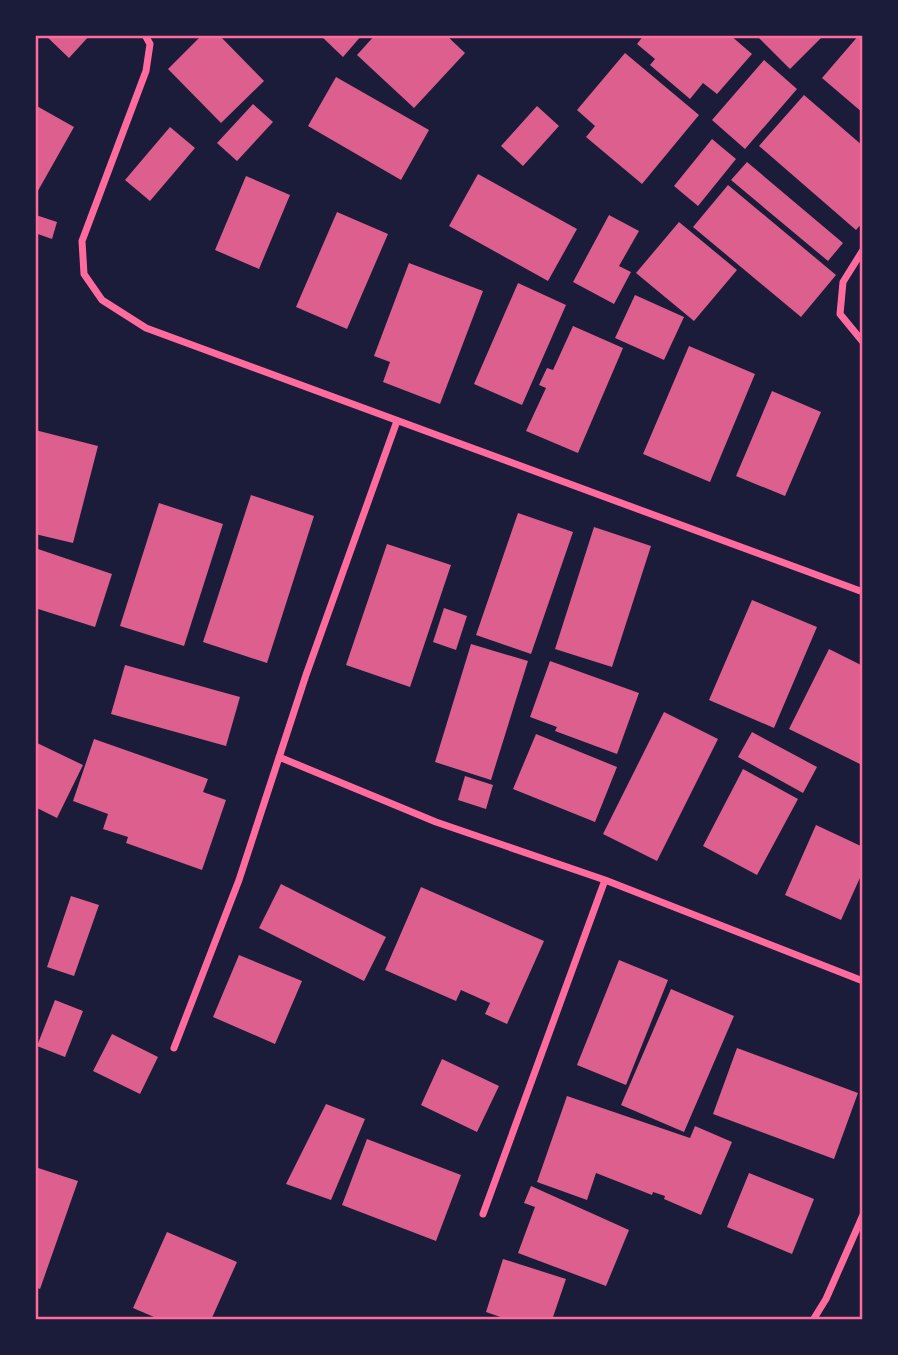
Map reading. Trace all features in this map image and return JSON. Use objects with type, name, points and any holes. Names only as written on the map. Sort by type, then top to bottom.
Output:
[{"type":"street","points":[[145,35],[149,44],[146,71],[82,241],[84,274],[102,300],[146,328],[863,592]]},
{"type":"street","points":[[863,250],[843,282],[840,314],[863,342]]},
{"type":"street","points":[[174,1048],[239,880],[306,675],[397,421]]},
{"type":"street","points":[[279,757],[436,822],[605,880],[863,981]]},
{"type":"street","points":[[483,1214],[605,880]]},
{"type":"street","points":[[813,1320],[826,1299],[863,1215]]},
{"type":"building","points":[[45,35],[90,35],[69,58]]},
{"type":"building","points":[[202,35],[219,35],[264,81],[221,123],[168,69]]},
{"type":"building","points":[[320,35],[362,35],[343,57]]},
{"type":"building","points":[[375,35],[446,35],[465,53],[414,108],[357,55]]},
{"type":"building","points":[[644,35],[730,35],[752,54],[717,94],[703,83],[690,99],[650,65],[655,59],[637,44]]},
{"type":"building","points":[[756,35],[824,35],[790,69]]},
{"type":"building","points":[[859,35],[863,35],[863,113],[822,78]]},
{"type":"building","points":[[625,53],[699,115],[642,184],[586,137],[595,126],[577,110]]},
{"type":"building","points":[[764,60],[797,89],[745,149],[712,120]]},
{"type":"building","points":[[336,77],[429,130],[401,180],[308,126]]},
{"type":"building","points":[[804,95],[863,146],[863,222],[856,230],[759,146]]},
{"type":"building","points":[[253,104],[273,122],[237,161],[217,143]]},
{"type":"building","points":[[35,105],[74,127],[35,196]]},
{"type":"building","points":[[537,106],[559,126],[523,166],[501,146]]},
{"type":"building","points":[[170,127],[195,148],[150,201],[125,180]]},
{"type":"building","points":[[712,139],[736,159],[698,206],[674,186]]},
{"type":"building","points":[[747,162],[843,243],[828,261],[731,180]]},
{"type":"building","points":[[478,174],[577,229],[548,281],[449,226]]},
{"type":"building","points":[[246,176],[290,195],[259,269],[215,250]]},
{"type":"building","points":[[728,185],[836,275],[801,317],[693,227]]},
{"type":"building","points":[[337,212],[388,234],[347,329],[296,307]]},
{"type":"building","points":[[36,215],[57,222],[52,239],[35,233]]},
{"type":"building","points":[[609,215],[639,231],[619,266],[631,272],[614,304],[573,282]]},
{"type":"building","points":[[679,222],[737,270],[694,321],[636,273]]},
{"type":"building","points":[[409,263],[483,291],[440,404],[383,382],[390,362],[374,356]]},
{"type":"building","points":[[518,283],[566,305],[522,405],[474,384]]},
{"type":"building","points":[[635,295],[684,317],[664,360],[615,338]]},
{"type":"building","points":[[573,326],[623,348],[578,453],[526,431],[546,388],[539,385],[547,368],[553,370]]},
{"type":"building","points":[[689,346],[755,374],[710,482],[643,454]]},
{"type":"building","points":[[772,391],[821,412],[785,496],[736,476]]},
{"type":"building","points":[[35,430],[98,446],[73,543],[35,534]]},
{"type":"building","points":[[251,495],[314,516],[267,663],[203,642]]},
{"type":"building","points":[[159,503],[223,524],[184,646],[120,626]]},
{"type":"building","points":[[518,513],[573,532],[531,654],[476,635]]},
{"type":"building","points":[[594,527],[651,546],[612,667],[555,649]]},
{"type":"building","points":[[387,544],[451,565],[410,687],[346,665]]},
{"type":"building","points":[[35,548],[112,574],[95,627],[35,608]]},
{"type":"building","points":[[752,600],[817,627],[774,728],[709,700]]},
{"type":"building","points":[[444,608],[467,616],[456,650],[433,642]]},
{"type":"building","points":[[471,644],[528,661],[491,780],[435,762]]},
{"type":"building","points":[[829,649],[863,666],[862,765],[789,729]]},
{"type":"building","points":[[550,661],[639,693],[617,754],[555,731],[557,727],[530,717]]},
{"type":"building","points":[[125,665],[240,697],[226,746],[111,714]]},
{"type":"building","points":[[664,712],[718,739],[657,861],[603,834]]},
{"type":"building","points":[[752,732],[817,767],[803,793],[738,757]]},
{"type":"building","points":[[536,734],[617,767],[595,822],[513,789]]},
{"type":"building","points":[[94,739],[208,779],[203,792],[226,800],[202,870],[126,843],[128,837],[103,829],[108,814],[73,801]]},
{"type":"building","points":[[35,742],[83,765],[57,818],[35,807]]},
{"type":"building","points":[[743,769],[798,799],[757,875],[703,846]]},
{"type":"building","points":[[465,776],[493,785],[486,809],[458,800]]},
{"type":"building","points":[[816,825],[863,847],[863,871],[841,920],[785,895]]},
{"type":"building","points":[[281,884],[386,937],[364,981],[259,928]]},
{"type":"building","points":[[421,887],[544,941],[507,1024],[485,1014],[490,1003],[461,990],[456,1001],[385,970]]},
{"type":"building","points":[[71,896],[99,905],[74,976],[47,967]]},
{"type":"building","points":[[239,955],[302,981],[275,1044],[213,1017]]},
{"type":"building","points":[[619,960],[668,980],[626,1085],[577,1065]]},
{"type":"building","points":[[671,989],[734,1016],[684,1132],[621,1105]]},
{"type":"building","points":[[55,1000],[83,1011],[65,1057],[37,1046]]},
{"type":"building","points":[[112,1034],[158,1057],[140,1094],[93,1071]]},
{"type":"building","points":[[737,1048],[858,1093],[834,1159],[713,1114]]},
{"type":"building","points":[[442,1059],[499,1086],[477,1132],[421,1105]]},
{"type":"building","points":[[567,1096],[690,1138],[695,1126],[732,1142],[701,1215],[664,1199],[665,1196],[653,1192],[652,1195],[596,1173],[587,1200],[537,1182]]},
{"type":"building","points":[[326,1104],[365,1119],[331,1200],[286,1184]]},
{"type":"building","points":[[367,1139],[461,1175],[436,1241],[342,1205]]},
{"type":"building","points":[[35,1167],[78,1181],[40,1289],[35,1287]]},
{"type":"building","points":[[749,1173],[814,1199],[792,1254],[727,1227]]},
{"type":"building","points":[[531,1186],[629,1230],[606,1286],[518,1253],[535,1207],[524,1203]]},
{"type":"building","points":[[167,1232],[237,1262],[211,1320],[161,1320],[133,1308]]},
{"type":"building","points":[[503,1259],[566,1279],[552,1320],[509,1320],[486,1312]]}]
